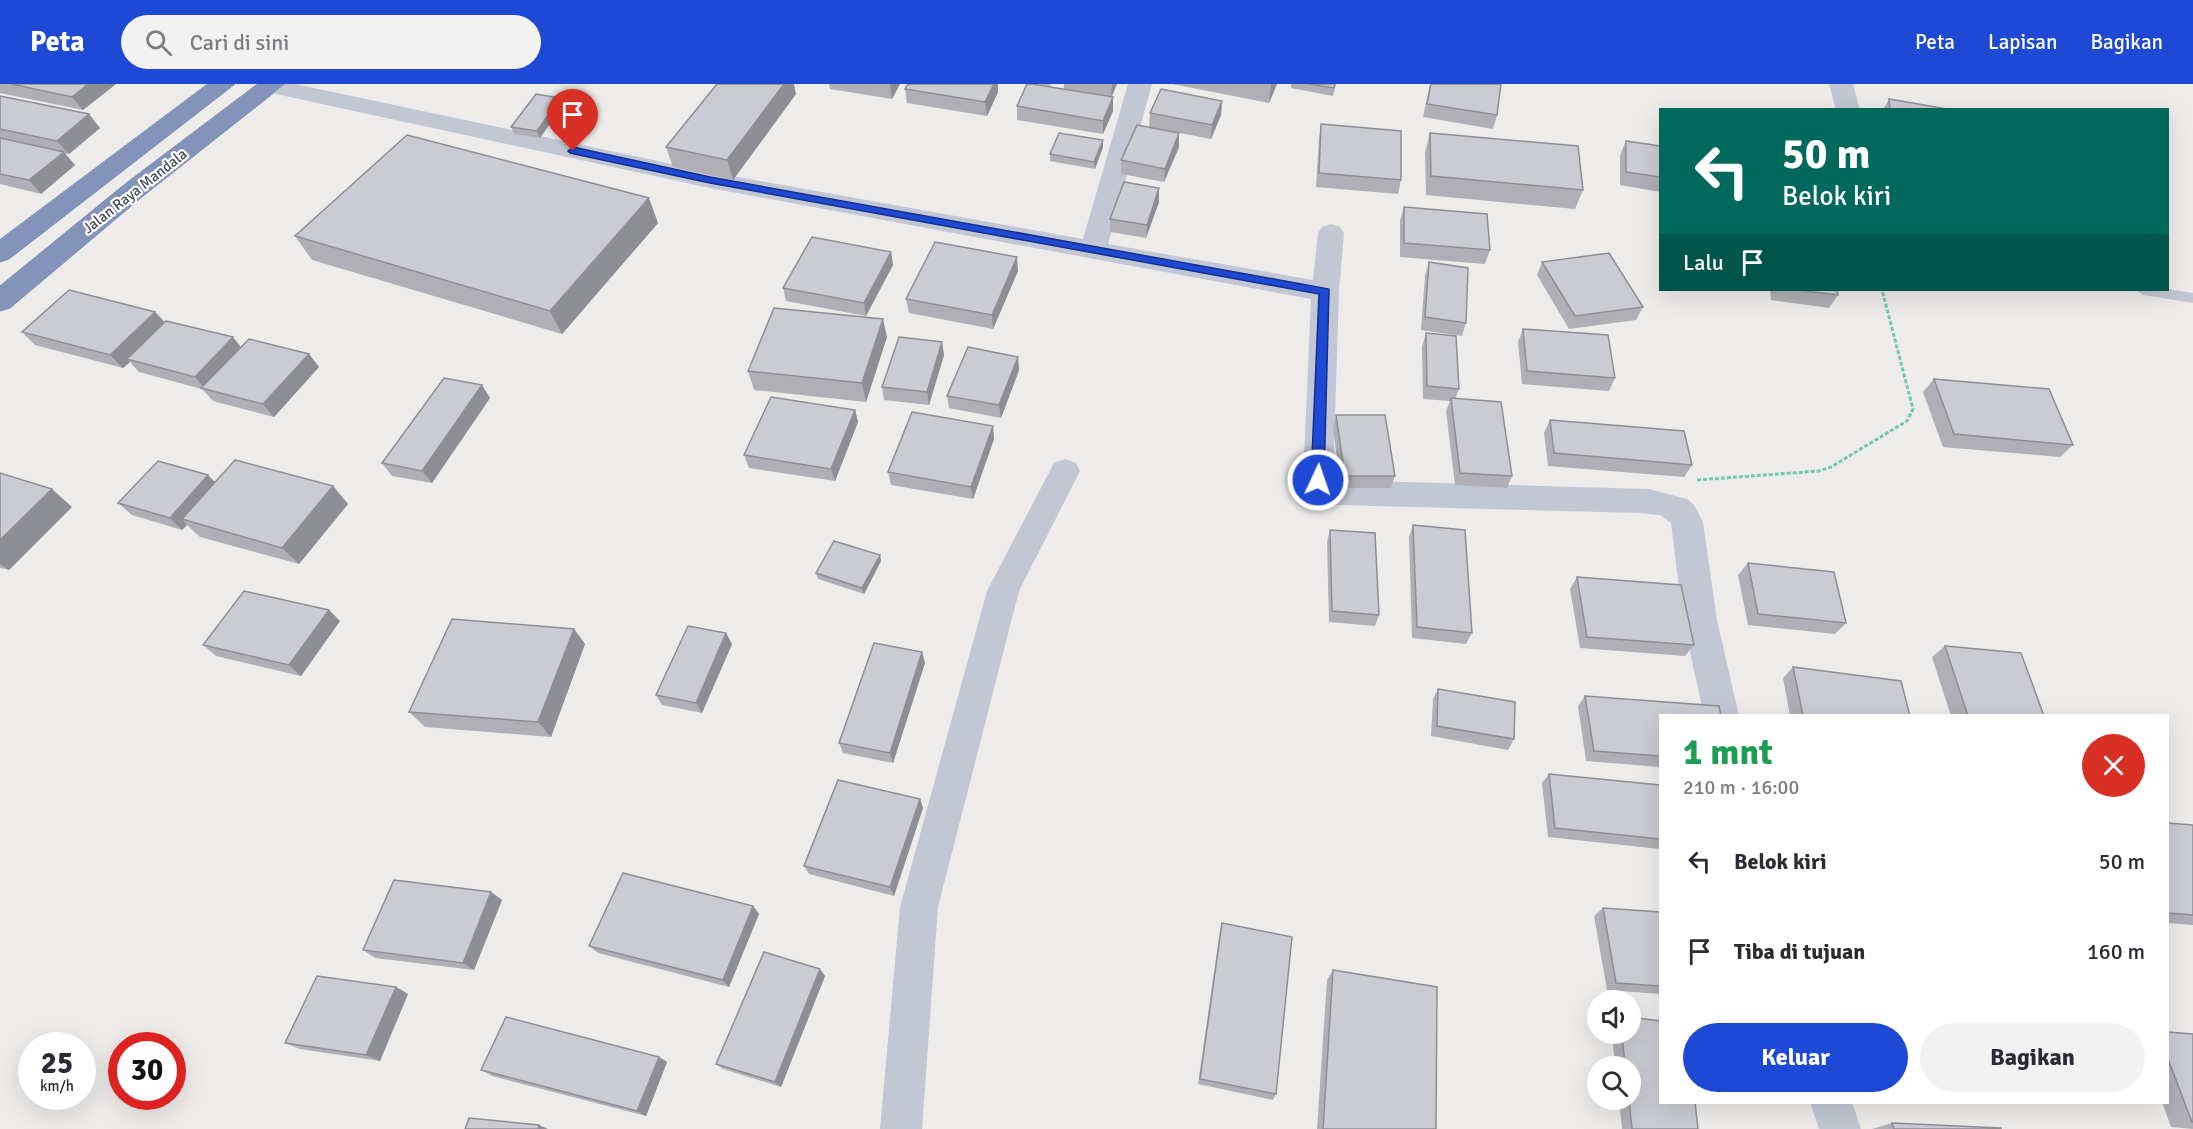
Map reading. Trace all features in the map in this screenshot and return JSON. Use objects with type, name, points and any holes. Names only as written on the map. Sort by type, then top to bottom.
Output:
[{"type":"highway","name":"Jalan Raya Mandala","points":[[0,253],[224,84]]},
{"type":"highway","name":"Jalan Raya Mandala","points":[[0,301],[134,190],[272,85]]},
{"type":"street","points":[[1094,251],[1140,84]]},
{"type":"street","points":[[1841,84],[1847,108]]},
{"type":"street","points":[[272,85],[710,180],[1325,292]]},
{"type":"street","points":[[1331,233],[1325,292],[1318,480],[1325,489],[1338,493],[1663,502],[1680,510],[1687,522],[1700,620],[1722,714]]},
{"type":"street","points":[[901,1129],[919,907],[1003,591],[1065,471]]},
{"type":"street","points":[[1832,1104],[1840,1129]]},
{"type":"lane","points":[[2149,291],[2193,298]]},
{"type":"path","points":[[1663,502],[1669,489],[1678,482],[1819,471],[1831,467],[1907,421],[1913,409],[1882,291]]},
{"type":"building","points":[[11,84],[88,84],[72,97]]},
{"type":"building","points":[[717,84],[784,84],[727,160],[666,147]]},
{"type":"building","points":[[908,84],[994,84],[985,102],[905,89]]},
{"type":"building","points":[[1027,84],[1113,97],[1103,121],[1017,106]]},
{"type":"building","points":[[1309,84],[1335,84],[1334,88]]},
{"type":"building","points":[[1431,84],[1501,84],[1497,115],[1427,104]]},
{"type":"building","points":[[1161,89],[1222,101],[1212,125],[1150,113]]},
{"type":"building","points":[[536,94],[560,98],[537,131],[511,127]]},
{"type":"building","points":[[0,96],[89,114],[57,141],[0,129]]},
{"type":"building","points":[[1889,99],[1941,108],[1890,108]]},
{"type":"building","points":[[1321,124],[1401,131],[1401,180],[1319,173]]},
{"type":"building","points":[[1137,125],[1179,133],[1165,169],[1121,160]]},
{"type":"building","points":[[1059,133],[1103,140],[1094,162],[1050,154]]},
{"type":"building","points":[[1430,133],[1578,146],[1583,190],[1431,176]]},
{"type":"building","points":[[407,135],[649,198],[550,311],[295,236]]},
{"type":"building","points":[[0,138],[64,152],[29,180],[0,174]]},
{"type":"building","points":[[1626,141],[1659,146],[1659,177],[1626,172]]},
{"type":"building","points":[[1124,182],[1159,188],[1147,225],[1110,219]]},
{"type":"building","points":[[1404,207],[1487,214],[1490,250],[1404,243]]},
{"type":"building","points":[[812,237],[891,252],[864,303],[783,288]]},
{"type":"building","points":[[935,242],[1017,257],[992,315],[906,299]]},
{"type":"building","points":[[1609,253],[1643,307],[1575,316],[1542,262]]},
{"type":"building","points":[[1429,262],[1468,268],[1466,323],[1425,317]]},
{"type":"building","points":[[69,290],[155,312],[110,355],[22,332]]},
{"type":"building","points":[[1805,291],[1837,291],[1838,295]]},
{"type":"building","points":[[774,308],[883,319],[862,383],[748,371]]},
{"type":"building","points":[[166,321],[233,337],[195,377],[127,359]]},
{"type":"building","points":[[1523,329],[1608,335],[1615,378],[1527,371]]},
{"type":"building","points":[[1426,333],[1456,336],[1459,389],[1427,386]]},
{"type":"building","points":[[899,337],[942,342],[927,392],[882,387]]},
{"type":"building","points":[[249,339],[309,354],[263,404],[201,388]]},
{"type":"building","points":[[968,347],[1018,357],[999,405],[947,396]]},
{"type":"building","points":[[444,378],[482,385],[422,471],[382,463]]},
{"type":"building","points":[[1934,379],[2049,389],[2073,445],[1954,434]]},
{"type":"building","points":[[771,397],[855,410],[831,469],[744,455]]},
{"type":"building","points":[[1451,398],[1501,402],[1512,476],[1460,473]]},
{"type":"building","points":[[912,412],[993,426],[971,487],[888,472]]},
{"type":"building","points":[[1336,415],[1385,415],[1395,476],[1345,476]]},
{"type":"building","points":[[1550,420],[1684,431],[1692,465],[1554,453]]},
{"type":"building","points":[[235,460],[333,486],[282,548],[182,519]]},
{"type":"building","points":[[158,461],[208,475],[170,518],[118,503]]},
{"type":"building","points":[[0,473],[52,489],[0,540]]},
{"type":"building","points":[[1413,525],[1465,530],[1472,633],[1417,627]]},
{"type":"building","points":[[1330,530],[1375,533],[1379,615],[1332,611]]},
{"type":"building","points":[[834,541],[880,555],[862,588],[816,573]]},
{"type":"building","points":[[1748,563],[1834,572],[1846,623],[1758,614]]},
{"type":"building","points":[[1577,577],[1681,585],[1694,645],[1587,637]]},
{"type":"building","points":[[244,591],[329,610],[289,665],[203,645]]},
{"type":"building","points":[[452,619],[574,629],[538,722],[409,712]]},
{"type":"building","points":[[688,626],[726,633],[696,703],[656,695]]},
{"type":"building","points":[[874,643],[922,652],[890,753],[839,743]]},
{"type":"building","points":[[1945,646],[2021,653],[2043,714],[1967,714]]},
{"type":"building","points":[[1793,667],[1901,681],[1909,714],[1803,714]]},
{"type":"building","points":[[1438,689],[1515,702],[1514,739],[1437,726]]},
{"type":"building","points":[[1585,696],[1719,706],[1721,714],[1659,714],[1659,756],[1594,751]]},
{"type":"building","points":[[1549,774],[1659,785],[1659,839],[1555,828]]},
{"type":"building","points":[[838,780],[920,799],[890,887],[804,866]]},
{"type":"building","points":[[2169,823],[2193,825],[2193,915],[2169,913]]},
{"type":"building","points":[[623,873],[753,906],[723,980],[589,946]]},
{"type":"building","points":[[394,880],[491,892],[463,963],[363,950]]},
{"type":"building","points":[[1603,908],[1659,912],[1659,986],[1616,983]]},
{"type":"building","points":[[1222,923],[1292,937],[1276,1094],[1200,1079]]},
{"type":"building","points":[[764,952],[820,969],[775,1082],[716,1064]]},
{"type":"building","points":[[1333,970],[1437,987],[1436,1129],[1323,1129]]},
{"type":"building","points":[[317,976],[396,987],[366,1055],[285,1043]]},
{"type":"building","points":[[506,1017],[659,1057],[637,1111],[481,1070]]},
{"type":"building","points":[[1641,1018],[1659,1021],[1659,1104],[1695,1104],[1698,1129],[1632,1129],[1630,1110],[1641,1110],[1641,1056],[1624,1056],[1623,1044],[1641,1044]]},
{"type":"building","points":[[2169,1032],[2193,1034],[2192,1122],[2169,1062]]},
{"type":"building","points":[[469,1118],[539,1125],[538,1129],[465,1129]]},
{"type":"building","points":[[1892,1123],[2001,1128],[2001,1129],[1894,1129]]},
{"type":"route","points":[[573,151],[710,180],[1325,292],[1318,480]]}]
